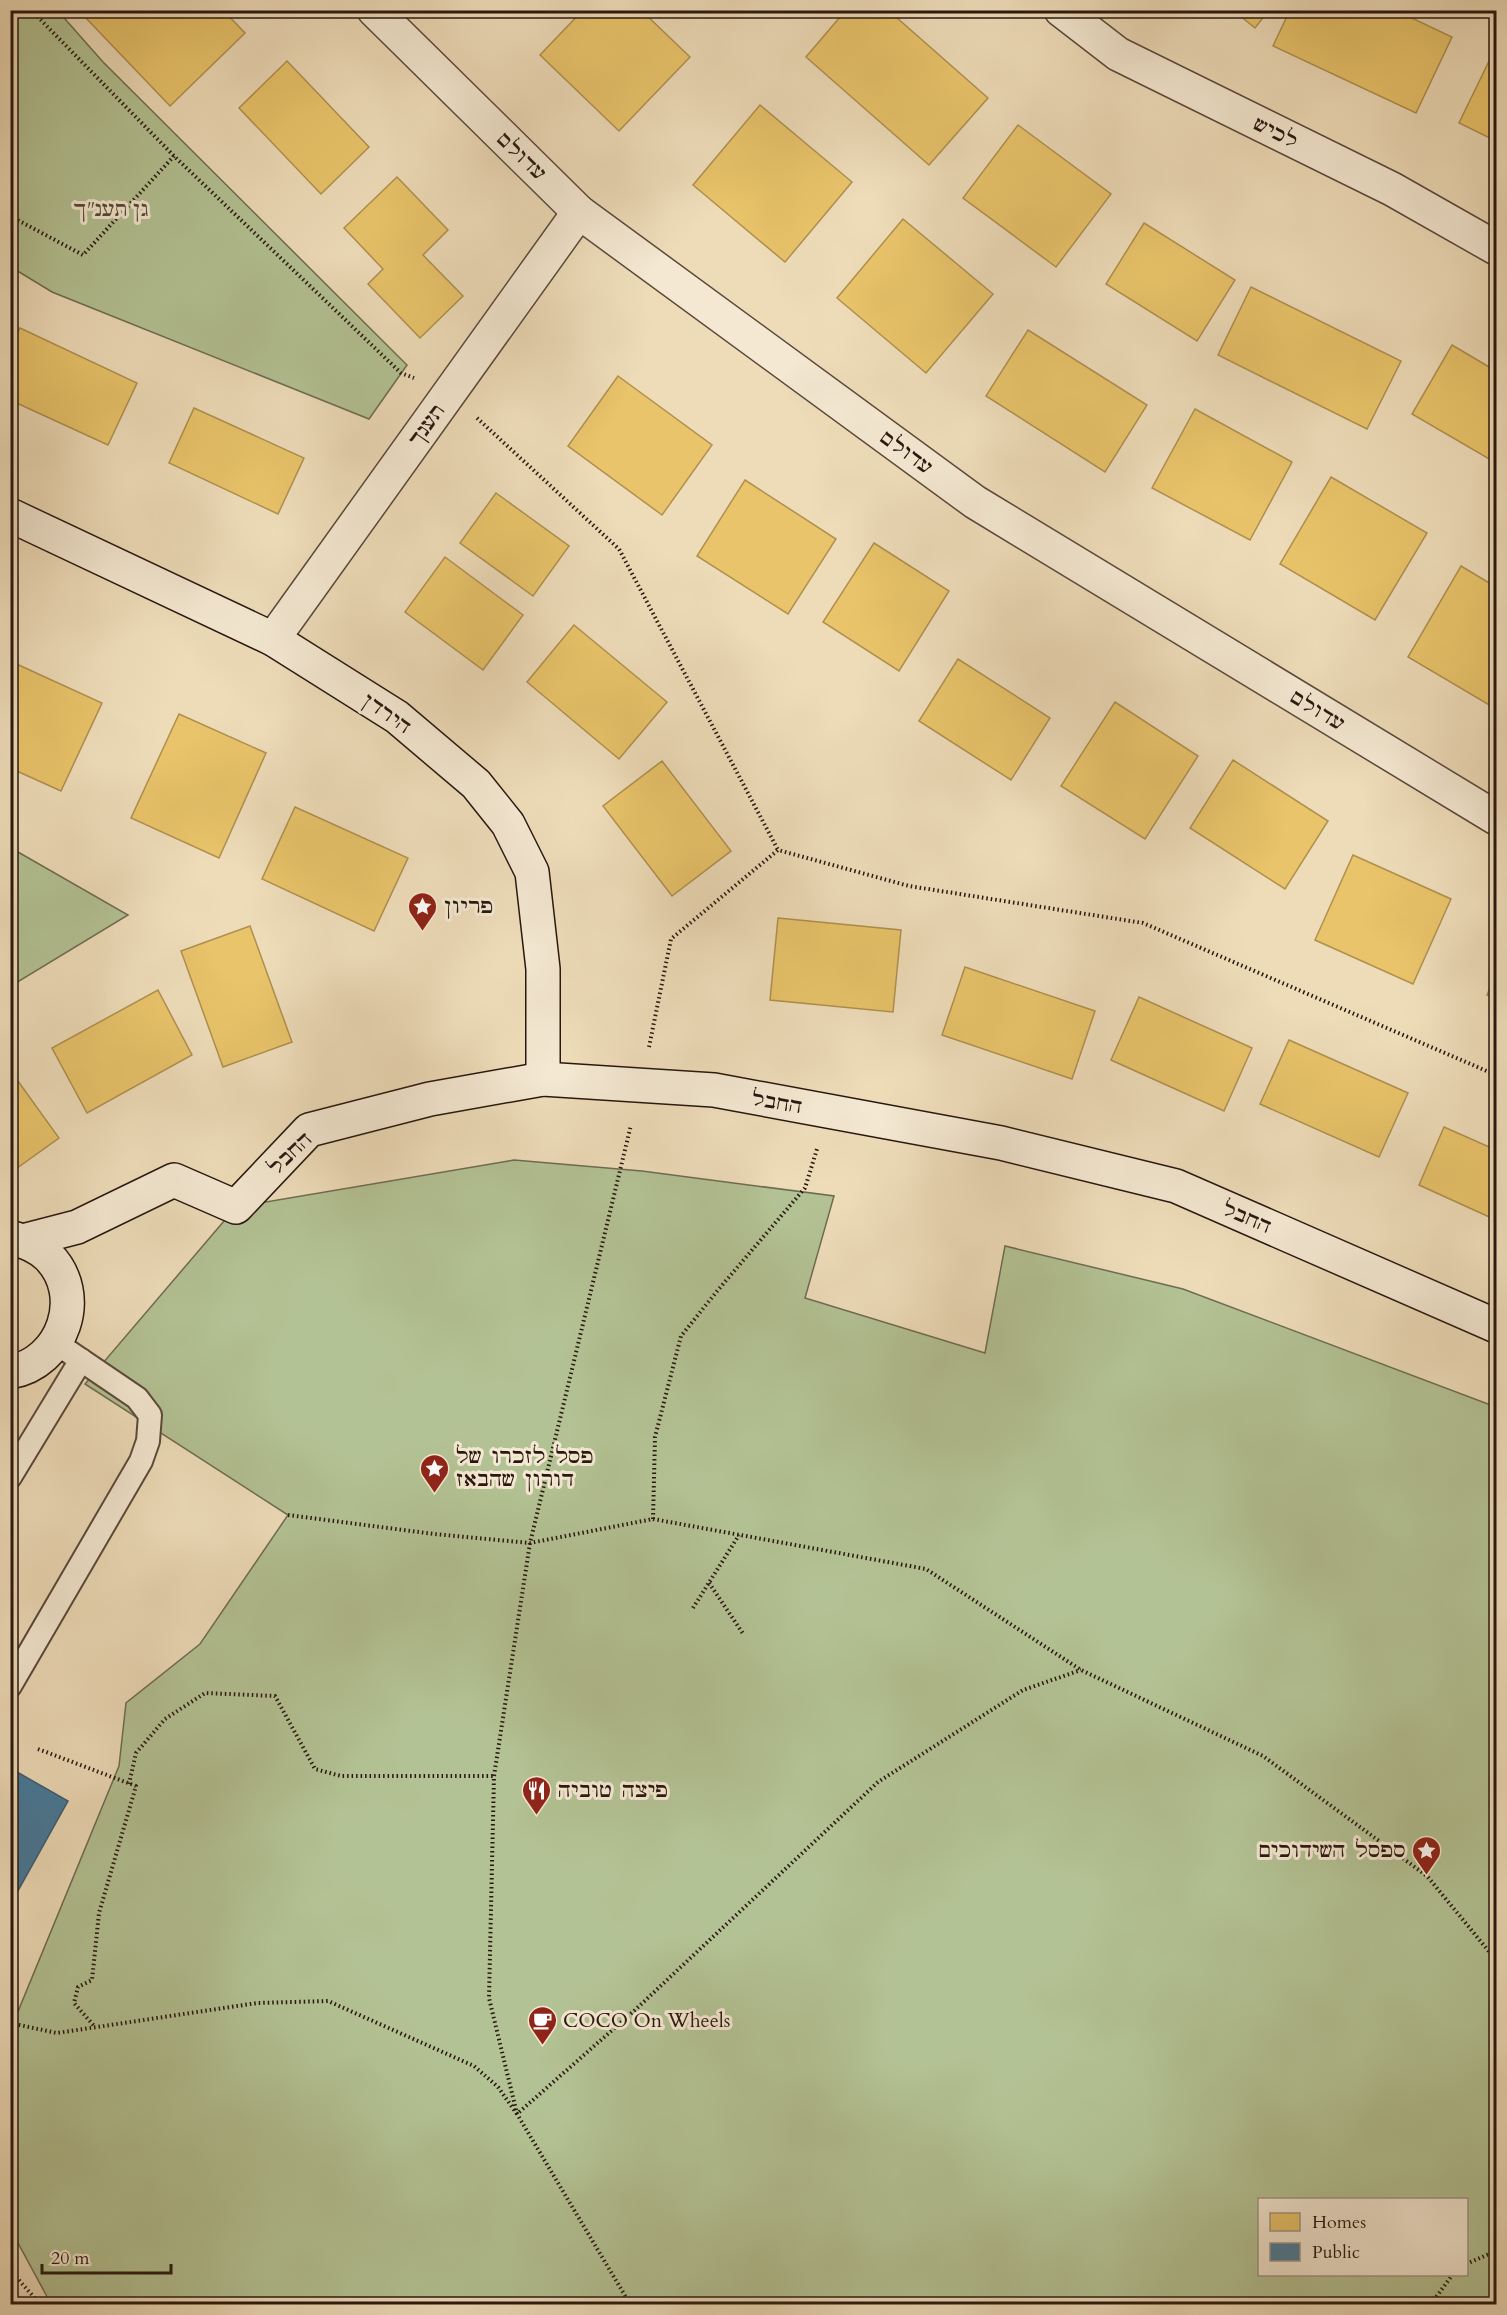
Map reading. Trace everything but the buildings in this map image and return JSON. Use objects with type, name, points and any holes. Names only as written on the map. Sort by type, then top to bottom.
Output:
[{"type":"street","name":"עדולם","points":[[374,10],[579,212],[975,502],[1497,818]]},
{"type":"street","name":"לכיש","points":[[1061,10],[1118,54],[1392,189],[1497,248]]},
{"type":"street","name":"תענך","points":[[273,639],[579,212]]},
{"type":"street","name":"הירדן","points":[[10,516],[273,639],[397,717],[476,784],[508,824],[531,872],[543,969],[543,1079]]},
{"type":"street","name":"החבל","points":[[17,1239],[76,1227],[174,1180],[237,1207],[309,1130],[430,1099],[543,1079],[641,1084],[714,1090],[1001,1143],[1176,1186],[1497,1326]]},
{"type":"street","points":[[62,1275],[76,1227]]},
{"type":"street","points":[[10,1372],[22,1370],[41,1359],[69,1351],[66,1321],[68,1298],[62,1275],[48,1256],[17,1239]]},
{"type":"lane","points":[[10,1477],[69,1351],[137,1398],[150,1415],[148,1440],[141,1461],[10,1686]]},
{"type":"path","points":[[31,10],[174,156],[401,373],[450,392],[619,549],[778,850],[909,886],[1143,923],[1497,1075]]},
{"type":"path","points":[[10,216],[83,255],[174,156]]},
{"type":"path","points":[[518,2114],[489,1998],[494,1776],[530,1544],[641,1084],[671,939],[778,850]]},
{"type":"path","points":[[653,1518],[655,1437],[681,1336],[806,1188],[828,1111]]},
{"type":"path","points":[[288,1515],[530,1544],[653,1518],[926,1569],[1081,1670],[1263,1756],[1427,1876],[1497,1960]]},
{"type":"path","points":[[693,1608],[740,1535]]},
{"type":"path","points":[[709,1583],[744,1635]]},
{"type":"path","points":[[518,2114],[635,2010],[878,1782],[1023,1690],[1081,1670]]},
{"type":"path","points":[[129,1785],[136,1754],[150,1736],[165,1719],[205,1693],[275,1696],[315,1769],[341,1776],[494,1776]]},
{"type":"path","points":[[38,1749],[136,1786],[99,1913],[92,1980],[78,1987],[74,2003],[95,2027]]},
{"type":"path","points":[[10,2023],[57,2033],[257,2003],[328,2001],[474,2066],[498,2087],[518,2114],[630,2304]]},
{"type":"path","points":[[1468,2264],[1497,2251]]},
{"type":"path","points":[[10,2270],[40,2304]]},
{"type":"path","points":[[1431,2304],[1451,2276]]},
{"type":"green space","name":"גן תענ\"ך","points":[[11,10],[58,11],[103,62],[407,365],[369,419],[52,292],[11,267]]},
{"type":"green space","points":[[11,848],[128,915],[11,986]]},
{"type":"green space","points":[[514,1160],[642,1171],[834,1196],[805,1298],[985,1353],[1005,1246],[1183,1289],[1496,1407],[1496,2304],[51,2304],[11,2230],[10,2031],[119,1766],[126,1703],[200,1644],[288,1515],[85,1384],[236,1207]]},
{"type":"place","name":"פריון","points":[[423,932]]},
{"type":"place","name":"פסל לזכרו של דורון שהבאז","points":[[435,1494]]},
{"type":"place","name":"פיצה טוביה","points":[[537,1816]]},
{"type":"place","name":"ספסל השידוכים","points":[[1427,1876]]},
{"type":"place","name":"COCO On Wheels","points":[[542,2046]]}]
